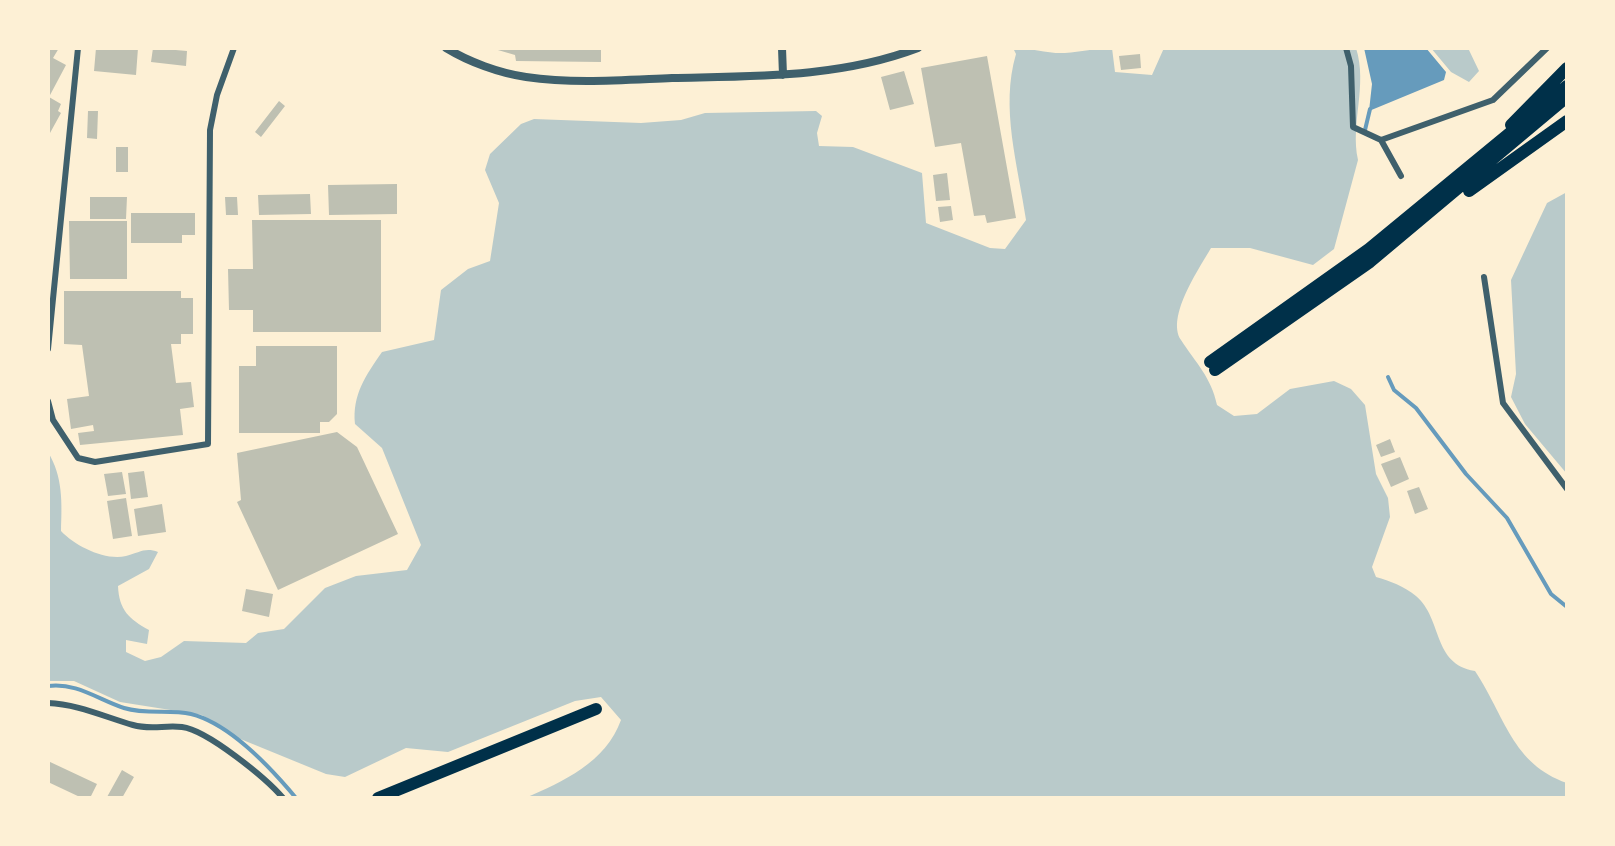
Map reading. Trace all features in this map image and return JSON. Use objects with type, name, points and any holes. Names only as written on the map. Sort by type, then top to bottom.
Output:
[{"type":"highway","points":[[1488,151],[1567,68]]},
{"type":"highway","points":[[1567,86],[1369,249],[1212,366],[1357,272],[1428,217],[1567,97]]},
{"type":"highway","points":[[1428,217],[1567,121]]},
{"type":"highway","points":[[386,797],[597,712]]},
{"type":"street","points":[[48,349],[78,48]]},
{"type":"street","points":[[446,48],[495,69],[545,79],[783,75],[860,65],[918,48]]},
{"type":"street","points":[[782,48],[783,75]]},
{"type":"street","points":[[1346,48],[1351,66],[1353,127],[1381,140],[1401,176]]},
{"type":"street","points":[[1381,140],[1493,100],[1547,48]]},
{"type":"street","points":[[48,401],[53,420],[78,458],[95,462],[208,444],[210,130],[230,49]]},
{"type":"street","points":[[1484,277],[1503,403],[1567,489]]},
{"type":"street","points":[[48,703],[70,705],[150,729],[181,726],[196,730],[253,767],[283,798]]},
{"type":"shaded area","points":[[1013,48],[1059,53],[1112,48],[1115,72],[1152,75],[1164,48],[1356,48],[1360,76],[1356,132],[1358,160],[1334,249],[1313,265],[1250,248],[1211,248],[1186,293],[1177,330],[1207,378],[1217,405],[1234,416],[1257,414],[1290,389],[1334,381],[1351,389],[1365,405],[1376,474],[1388,498],[1390,517],[1372,567],[1376,577],[1407,589],[1425,606],[1451,660],[1475,671],[1522,751],[1548,775],[1567,783],[1567,798],[525,798],[582,769],[605,748],[621,720],[601,697],[575,701],[448,752],[406,748],[345,777],[326,774],[238,738],[202,715],[120,702],[74,681],[48,681],[48,452],[59,480],[61,531],[67,537],[82,547],[109,556],[126,556],[146,550],[158,552],[149,569],[118,586],[126,613],[149,630],[147,644],[126,640],[126,652],[145,661],[161,657],[184,641],[246,643],[258,633],[284,629],[325,588],[356,576],[407,570],[421,545],[382,448],[355,424],[358,395],[382,352],[434,340],[441,290],[468,269],[490,261],[499,203],[485,170],[490,154],[521,124],[534,119],[641,123],[681,120],[705,113],[816,111],[822,116],[817,133],[819,146],[853,147],[922,173],[926,223],[990,248],[1005,249],[1026,220],[1010,116],[1016,54]]},
{"type":"shaded area","points":[[1431,48],[1468,48],[1479,71],[1469,82],[1451,72]]},
{"type":"shaded area","points":[[1567,192],[1567,474],[1525,424],[1511,397],[1516,374],[1511,280],[1547,203]]},
{"type":"water","points":[[1364,48],[1426,48],[1446,72],[1444,80],[1369,111],[1372,84]]},
{"type":"building","points":[[48,48],[59,48],[53,58],[66,65],[49,97],[61,104],[58,111],[61,113],[50,133],[48,132]]},
{"type":"building","points":[[96,48],[138,48],[136,75],[94,71]]},
{"type":"building","points":[[153,48],[187,51],[186,66],[151,62]]},
{"type":"building","points":[[491,48],[601,48],[601,62],[516,61],[515,55]]},
{"type":"building","points":[[1140,54],[1141,68],[1121,70],[1119,56]]},
{"type":"building","points":[[987,56],[1016,218],[987,223],[985,215],[974,216],[961,143],[935,147],[921,68]]},
{"type":"building","points":[[904,71],[914,104],[890,110],[881,77]]},
{"type":"building","points":[[279,101],[285,106],[261,137],[255,132]]},
{"type":"building","points":[[88,111],[98,111],[97,139],[87,138]]},
{"type":"building","points":[[116,147],[128,147],[128,172],[116,172]]},
{"type":"building","points":[[947,173],[950,200],[936,201],[933,175]]},
{"type":"building","points":[[397,184],[397,214],[329,215],[328,185]]},
{"type":"building","points":[[310,194],[311,214],[259,215],[258,195]]},
{"type":"building","points":[[90,197],[127,197],[126,219],[90,219]]},
{"type":"building","points":[[225,197],[237,197],[238,215],[226,215]]},
{"type":"building","points":[[951,206],[953,220],[940,222],[938,207]]},
{"type":"building","points":[[131,213],[195,213],[195,235],[182,235],[182,243],[131,243]]},
{"type":"building","points":[[252,220],[381,220],[381,332],[253,332],[253,310],[229,310],[228,269],[253,269]]},
{"type":"building","points":[[69,221],[127,221],[127,279],[70,279]]},
{"type":"building","points":[[64,291],[181,291],[181,298],[193,298],[193,334],[181,334],[181,344],[171,344],[176,383],[191,382],[194,407],[180,409],[183,435],[80,445],[78,433],[94,431],[93,425],[71,429],[67,399],[89,396],[82,345],[64,344]]},
{"type":"building","points":[[256,346],[337,346],[337,414],[329,422],[320,422],[320,433],[239,433],[239,366],[256,366]]},
{"type":"building","points":[[337,432],[357,447],[398,534],[278,590],[237,502],[241,500],[237,453]]},
{"type":"building","points":[[1390,439],[1395,452],[1381,457],[1376,445]]},
{"type":"building","points":[[1400,457],[1409,479],[1391,487],[1381,464]]},
{"type":"building","points":[[144,471],[148,497],[131,499],[128,473]]},
{"type":"building","points":[[122,472],[126,494],[108,496],[104,474]]},
{"type":"building","points":[[1419,487],[1428,509],[1415,514],[1407,491]]},
{"type":"building","points":[[126,498],[132,536],[113,539],[107,501]]},
{"type":"building","points":[[162,504],[166,532],[138,536],[134,509]]},
{"type":"building","points":[[246,589],[273,594],[269,617],[242,611]]},
{"type":"building","points":[[48,761],[97,784],[90,798],[82,798],[48,782]]},
{"type":"building","points":[[122,770],[134,777],[122,798],[107,797]]},
{"type":"waterway","points":[[1365,130],[1370,109]]},
{"type":"waterway","points":[[1388,377],[1394,390],[1416,408],[1466,474],[1507,518],[1551,594],[1567,607]]},
{"type":"waterway","points":[[48,686],[78,689],[133,710],[183,713],[206,719],[249,748],[296,798]]}]
